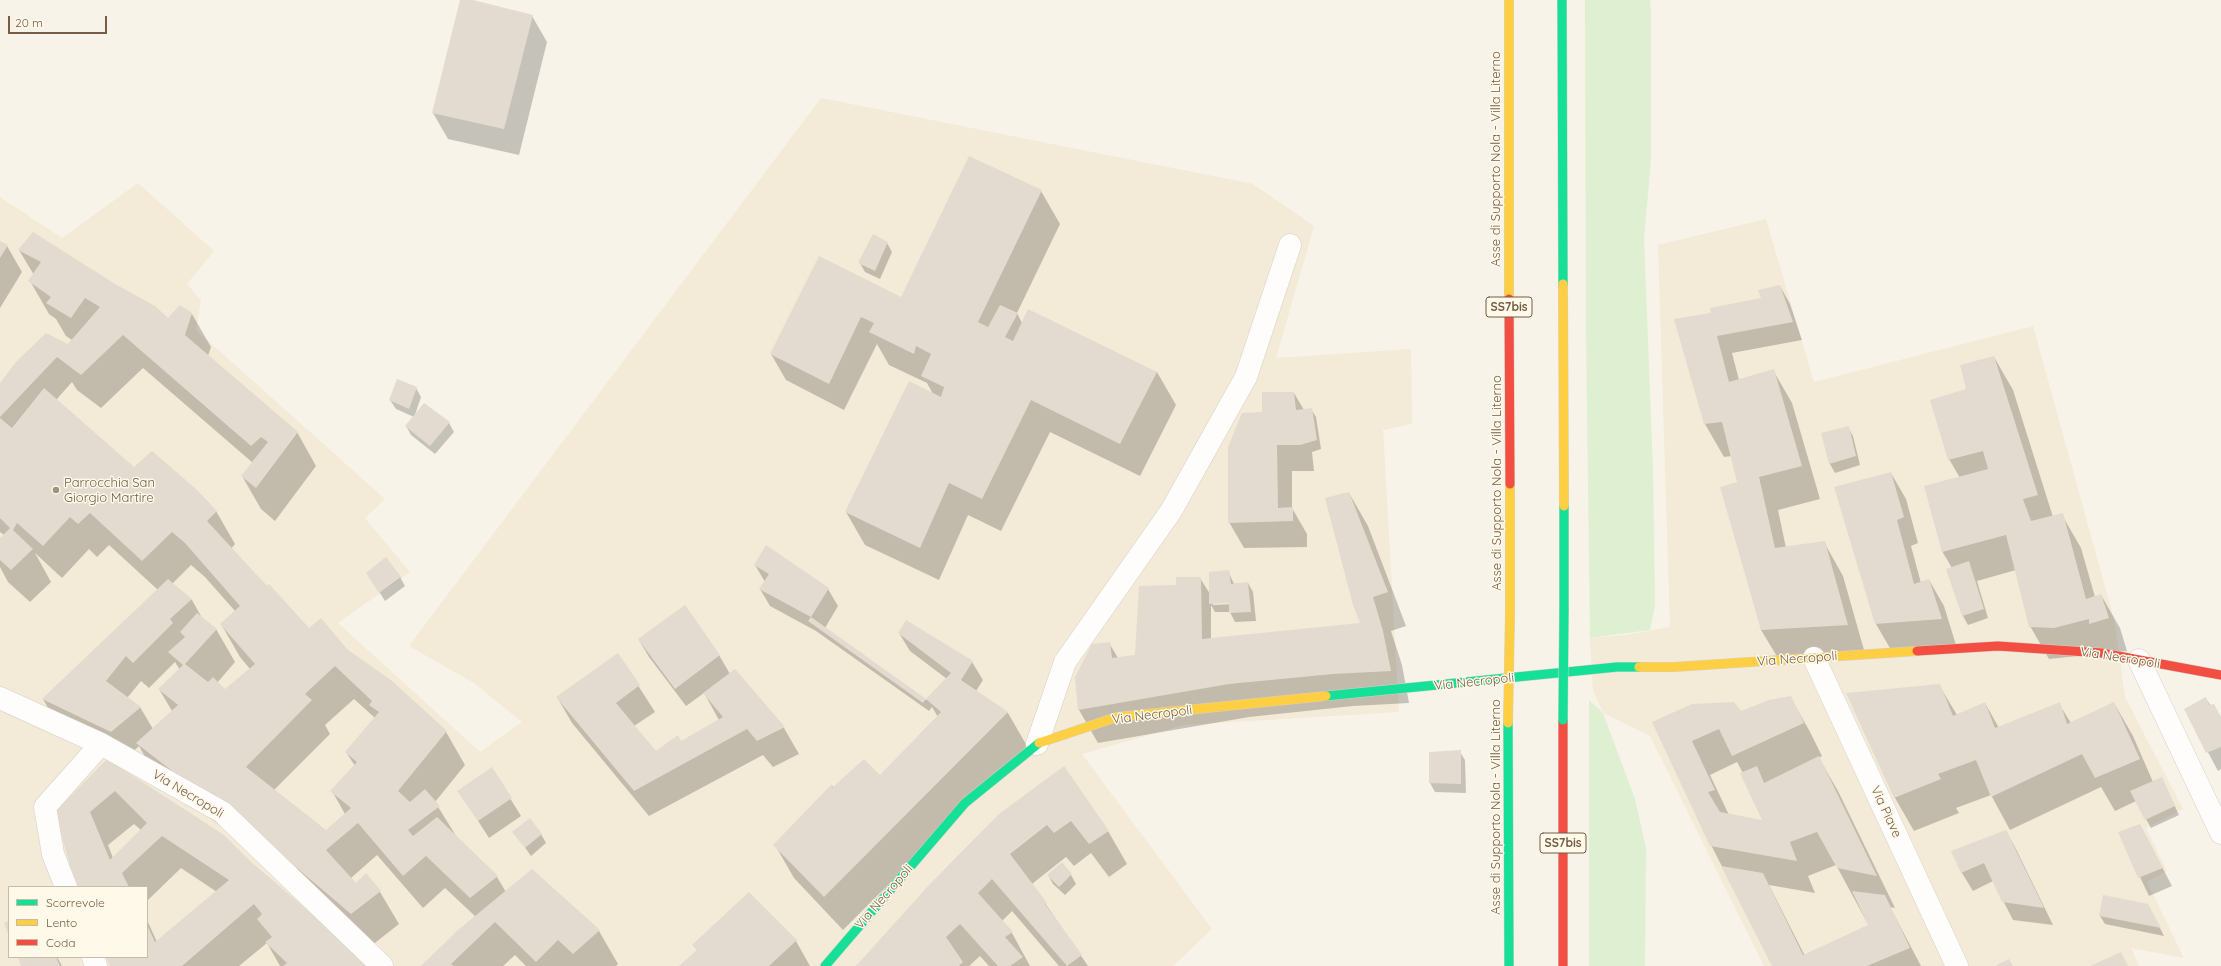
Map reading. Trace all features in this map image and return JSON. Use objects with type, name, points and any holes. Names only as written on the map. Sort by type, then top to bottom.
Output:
[{"type":"main road","name":"Asse di Supporto Nola - Villa Literno","points":[[1508,0],[1510,613],[1508,723],[1509,966]]},
{"type":"main road","name":"SS7bis","points":[[1562,0],[1564,611],[1563,966]]},
{"type":"main road","name":"Via Necropoli","points":[[825,966],[965,803],[1037,744],[1117,718],[1616,667],[1674,667],[1998,646],[2102,653],[2221,674]]},
{"type":"street","points":[[1037,744],[1065,662],[1171,511],[1246,378],[1290,245]]},
{"type":"street","name":"Via Piave","points":[[1814,658],[1957,966]]},
{"type":"street","points":[[2139,660],[2221,833]]},
{"type":"street","name":"Via Necropoli","points":[[0,698],[101,744],[222,812],[382,966]]},
{"type":"street","points":[[66,886],[53,854],[45,807],[101,744]]},
{"type":"shaded area","points":[[821,98],[1253,184],[1314,226],[1276,358],[1411,349],[1412,424],[1383,430],[1399,712],[1184,725],[1082,754],[1212,929],[1173,966],[0,966],[0,197],[62,238],[138,183],[214,251],[187,284],[201,300],[196,330],[385,499],[365,518],[410,572],[338,623],[480,752],[522,722],[474,683],[409,646]]},
{"type":"shaded area","points":[[1766,219],[1814,382],[2033,326],[2115,623],[2125,697],[2183,809],[2146,828],[2167,871],[2147,882],[2184,958],[2131,948],[2139,966],[1764,966],[1650,736],[1603,713],[1593,690],[1590,638],[1626,635],[1670,627],[1658,245]]},
{"type":"green space","points":[[1585,0],[1650,0],[1651,13],[1651,160],[1644,238],[1653,470],[1655,606],[1650,630],[1590,638],[1586,334]]},
{"type":"green space","points":[[1589,700],[1603,713],[1635,799],[1646,848],[1645,966],[1589,966]]},
{"type":"building","points":[[460,0],[473,0],[533,15],[504,129],[432,113]]},
{"type":"building","points":[[969,156],[1042,190],[978,322],[988,327],[1000,305],[1018,313],[1005,337],[1013,341],[1028,309],[1157,372],[1120,444],[1031,400],[982,499],[949,483],[920,548],[845,512],[909,381],[941,397],[944,387],[921,376],[931,354],[916,346],[914,354],[869,332],[874,323],[861,317],[829,384],[770,354],[819,256],[901,297]]},
{"type":"building","points":[[33,232],[115,284],[155,306],[168,318],[180,305],[192,313],[185,335],[298,432],[256,488],[241,476],[268,442],[261,437],[251,446],[123,335],[81,375],[57,357],[0,417],[0,383],[16,362],[46,333],[68,344],[100,307],[85,298],[71,318],[46,303],[51,297],[28,281],[41,262],[18,250]]},
{"type":"building","points":[[873,234],[888,242],[875,271],[858,263]]},
{"type":"building","points":[[0,241],[8,245],[0,258]]},
{"type":"building","points":[[1780,285],[1793,322],[1717,336],[1729,382],[1774,369],[1802,466],[1759,477],[1775,548],[1825,541],[1848,625],[1761,630],[1720,487],[1737,482],[1722,422],[1704,424],[1674,319],[1711,313],[1710,308],[1761,298],[1758,290]]},
{"type":"building","points":[[1994,356],[2038,495],[2023,499],[2031,521],[2063,513],[2086,599],[2101,594],[2109,618],[2089,624],[2089,619],[2054,628],[2029,627],[2006,535],[1942,552],[1924,486],[1988,469],[1983,451],[1948,460],[1930,400],[1966,389],[1960,365]]},
{"type":"building","points":[[397,379],[417,387],[409,409],[389,400]]},
{"type":"building","points":[[44,388],[134,467],[152,451],[196,489],[217,511],[207,521],[267,586],[269,584],[309,628],[321,618],[347,649],[392,681],[447,731],[398,791],[410,802],[425,789],[440,806],[408,830],[413,836],[437,817],[498,876],[470,898],[426,856],[403,876],[358,823],[326,850],[356,883],[366,873],[381,891],[351,914],[291,863],[136,743],[178,705],[158,689],[183,665],[168,652],[185,637],[180,632],[197,613],[217,629],[185,664],[208,682],[213,677],[225,689],[255,664],[220,624],[240,606],[185,543],[172,532],[142,561],[90,513],[78,524],[70,517],[43,546],[17,523],[13,530],[33,549],[11,570],[0,560],[0,538],[10,528],[0,518],[0,418],[12,428]],"holes":[[[335,666],[372,701],[369,705],[379,712],[345,752],[357,762],[330,791],[351,808],[326,830],[246,767],[312,700],[305,694]]]},
{"type":"building","points":[[1262,392],[1294,392],[1296,410],[1312,408],[1317,440],[1300,445],[1277,445],[1278,508],[1293,507],[1293,521],[1228,523],[1228,447],[1242,413],[1262,412]]},
{"type":"building","points":[[424,403],[450,422],[430,446],[405,426]]},
{"type":"building","points":[[1849,426],[1856,456],[1829,464],[1821,433]]},
{"type":"building","points":[[1891,472],[1904,517],[1897,520],[1914,584],[1929,579],[1942,619],[1875,624],[1834,487]]},
{"type":"building","points":[[1349,492],[1388,592],[1373,597],[1383,631],[1391,671],[1333,674],[1229,684],[1078,710],[1075,677],[1092,644],[1110,642],[1112,658],[1135,655],[1139,586],[1176,585],[1176,577],[1201,577],[1202,639],[1360,623],[1353,605],[1325,498]]},
{"type":"building","points":[[766,545],[829,588],[811,617],[759,589],[769,574],[754,565]]},
{"type":"building","points":[[386,557],[401,577],[379,593],[366,573]]},
{"type":"building","points":[[1969,561],[1984,609],[1962,616],[1946,569]]},
{"type":"building","points":[[1229,570],[1231,584],[1248,582],[1251,612],[1229,613],[1229,603],[1209,604],[1209,572]]},
{"type":"building","points":[[168,579],[192,599],[170,619],[173,623],[133,663],[126,656],[106,681],[141,707],[111,732],[42,699]]},
{"type":"building","points":[[685,605],[720,655],[675,689],[638,639]]},
{"type":"building","points":[[811,617],[926,699],[923,703],[808,621]]},
{"type":"building","points":[[906,620],[973,661],[961,680],[1008,712],[824,897],[773,845],[832,784],[832,788],[864,759],[880,775],[941,712],[926,699],[951,673],[898,633]]},
{"type":"building","points":[[618,653],[640,685],[616,703],[656,751],[678,735],[681,741],[723,717],[703,693],[735,669],[785,727],[757,741],[747,729],[634,791],[556,697]]},
{"type":"building","points":[[1940,684],[1953,716],[1985,702],[1995,728],[2060,702],[2067,724],[2114,702],[2140,759],[2095,778],[2082,754],[1991,797],[1976,760],[1938,774],[1941,779],[1894,798],[1846,693]]},
{"type":"building","points":[[1791,696],[1804,723],[1732,756],[1719,729],[1692,741],[1715,790],[1708,792],[1720,812],[1762,820],[1740,773],[1757,766],[1764,783],[1819,756],[1877,876],[1837,868],[1817,832],[1790,842],[1797,861],[1710,846],[1652,722],[1692,704],[1734,702],[1741,711],[1769,700]]},
{"type":"building","points":[[2206,697],[2209,705],[2214,704],[2221,717],[2221,747],[2206,753],[2184,709]]},
{"type":"building","points":[[1461,750],[1461,784],[1429,783],[1429,752]]},
{"type":"building","points":[[107,759],[224,835],[251,862],[331,930],[367,966],[283,966],[287,963],[265,942],[272,937],[257,919],[262,914],[254,904],[182,966],[110,966],[106,958],[148,958],[148,927],[155,942],[229,880],[162,836],[122,873],[128,886],[76,886],[55,812]],"holes":[[[115,791],[147,823],[110,860],[90,812]]]},
{"type":"building","points":[[1064,766],[1109,831],[1089,844],[1071,821],[1054,833],[1047,825],[1010,854],[1047,903],[1045,904],[1082,955],[1067,966],[992,879],[978,893],[1013,932],[1005,937],[1023,957],[1010,966],[998,966],[960,924],[946,937],[963,962],[959,966],[856,966],[930,884],[999,814]]},
{"type":"building","points":[[492,767],[512,798],[478,821],[457,791]]},
{"type":"building","points":[[2162,777],[2175,806],[2145,820],[2130,791]]},
{"type":"building","points":[[530,818],[542,834],[525,848],[512,832]]},
{"type":"building","points":[[2140,824],[2163,868],[2138,878],[2118,832]]},
{"type":"building","points":[[2006,830],[2044,908],[2002,902],[1984,863],[1961,873],[1951,851]]},
{"type":"building","points":[[1062,862],[1072,874],[1059,887],[1047,875]]},
{"type":"building","points":[[1721,866],[1763,873],[1803,955],[1868,925],[1852,891],[1885,895],[1910,948],[1867,966],[1772,966]]},
{"type":"building","points":[[532,869],[600,930],[573,954],[558,940],[536,962],[495,922],[451,964],[454,966],[421,966],[458,930]]},
{"type":"building","points":[[749,892],[797,940],[769,966],[679,966],[697,950],[692,945]]},
{"type":"building","points":[[2103,895],[2148,904],[2161,928],[2099,916]]},
{"type":"building","points":[[8,921],[8,933],[4,923]]},
{"type":"building","points":[[2121,952],[2128,966],[2090,966]]},
{"type":"building","points":[[18,958],[56,958],[60,966],[21,966]]},
{"type":"building","points":[[2009,959],[2013,966],[1995,966]]},
{"type":"traffic: fast","points":[[1562,0],[1563,284]]},
{"type":"traffic: fast","points":[[1564,506],[1564,611]]},
{"type":"traffic: fast","points":[[1563,720],[1564,611]]},
{"type":"traffic: fast","points":[[1326,696],[1617,667],[1639,667]]},
{"type":"traffic: fast","points":[[1508,723],[1509,966]]},
{"type":"traffic: fast","points":[[825,966],[965,803],[1039,743]]},
{"type":"traffic: slow","points":[[1509,0],[1509,299]]},
{"type":"traffic: slow","points":[[1563,284],[1564,506]]},
{"type":"traffic: slow","points":[[1510,484],[1510,613]]},
{"type":"traffic: slow","points":[[1508,723],[1510,613]]},
{"type":"traffic: slow","points":[[1639,667],[1674,667],[1917,651]]},
{"type":"traffic: slow","points":[[1039,743],[1117,717],[1326,696]]},
{"type":"traffic: jam","points":[[1509,299],[1510,484]]},
{"type":"traffic: jam","points":[[1917,651],[1998,646],[2102,653],[2221,675]]},
{"type":"traffic: jam","points":[[1563,720],[1563,966]]},
{"type":"place","name":"Parrocchia San Giorgio Martire","points":[[56,490]]}]
